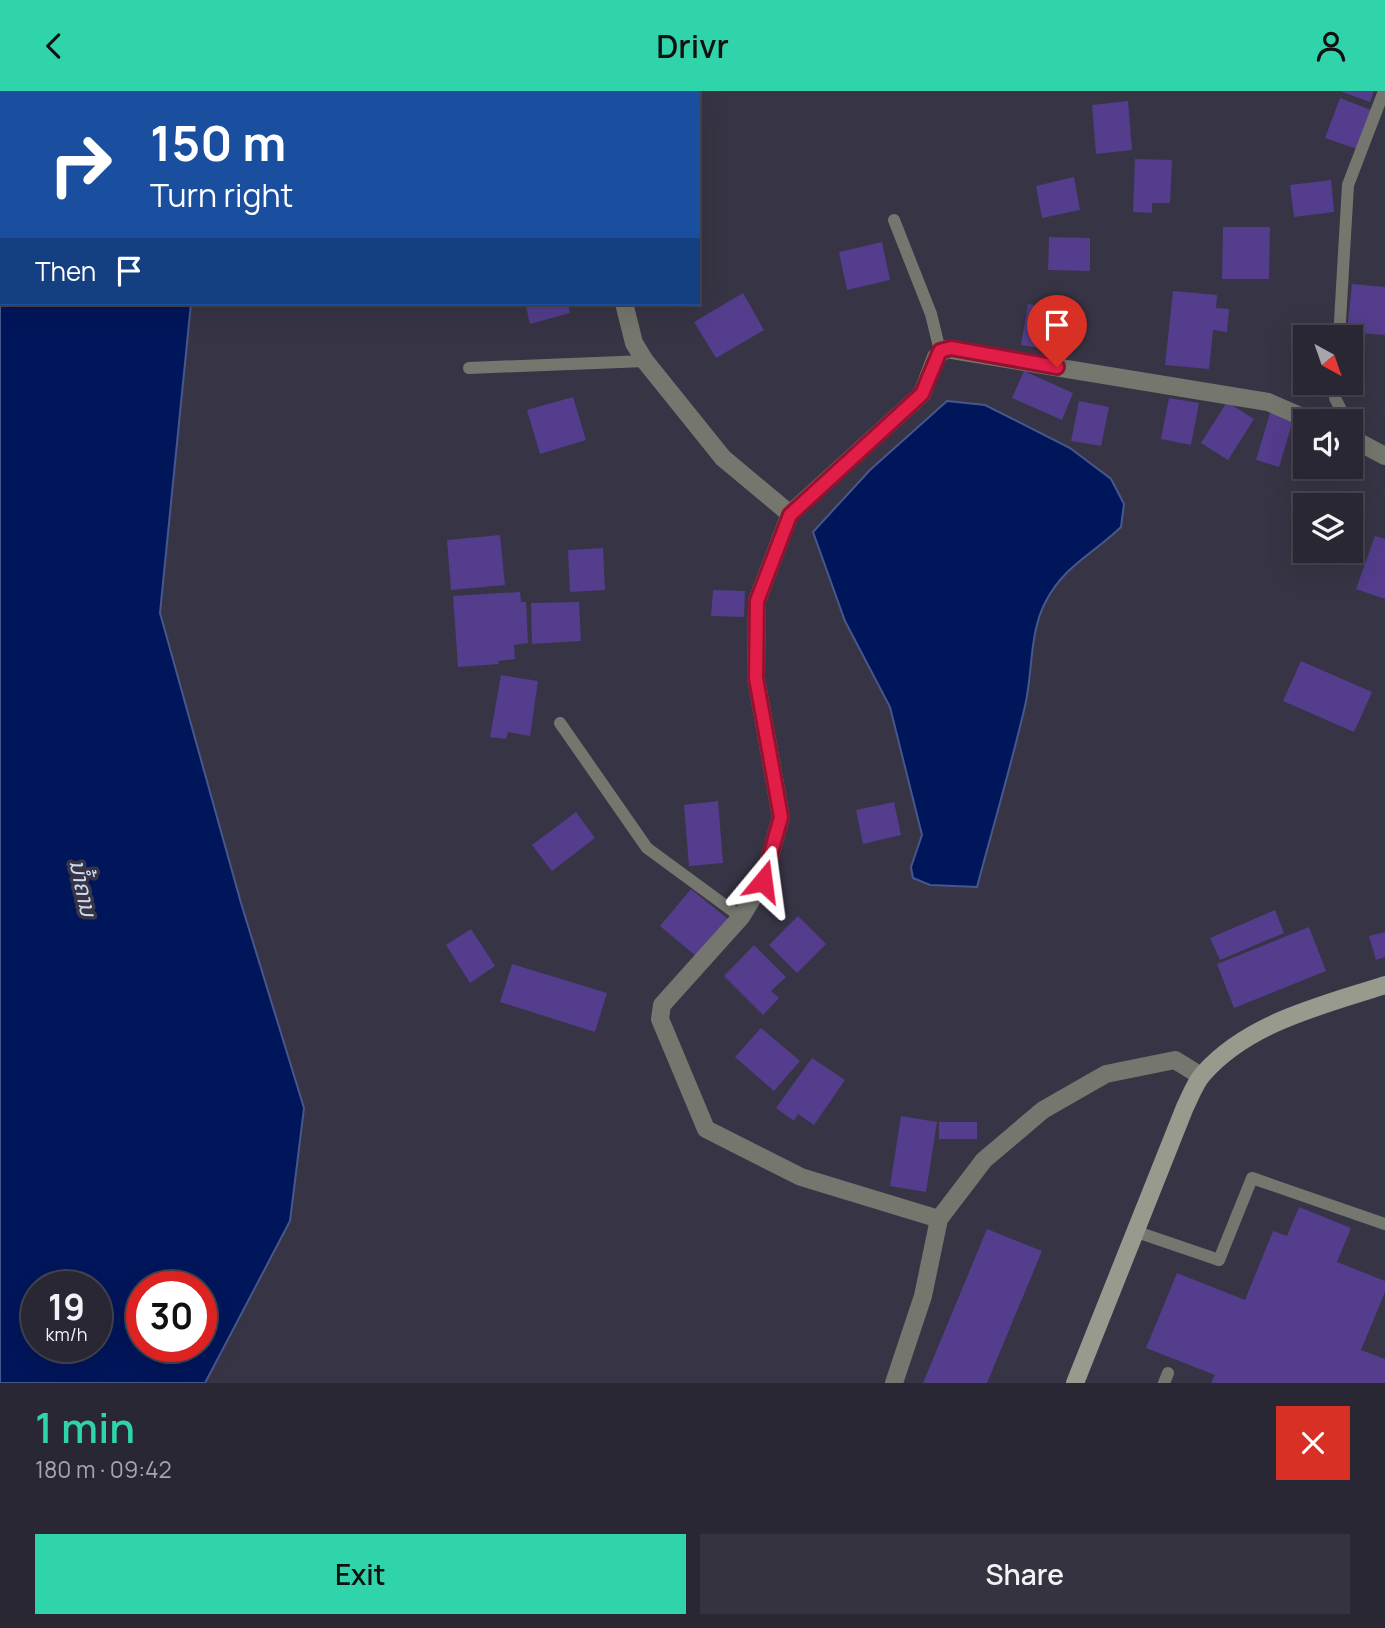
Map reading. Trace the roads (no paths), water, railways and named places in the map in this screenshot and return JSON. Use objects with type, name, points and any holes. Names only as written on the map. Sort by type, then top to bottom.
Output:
[{"type":"street","points":[[625,305],[634,342],[645,362],[723,458],[790,515]]},
{"type":"street","points":[[939,1219],[801,1177],[706,1129],[659,1012],[662,1005],[741,917],[763,881],[781,817],[756,678],[757,601],[790,515],[922,394],[940,351],[951,348],[1268,402],[1293,413]]},
{"type":"street","points":[[1363,442],[1385,456]]},
{"type":"street","points":[[1075,1383],[1134,1230],[1185,1107],[1201,1076],[1235,1045],[1276,1023],[1385,985]]},
{"type":"street","points":[[894,1383],[923,1296],[939,1219],[984,1160],[1044,1110],[1106,1074],[1175,1060],[1201,1076]]},
{"type":"lane","points":[[1340,325],[1348,185],[1384,91]]},
{"type":"lane","points":[[894,220],[931,314],[940,351]]},
{"type":"lane","points":[[469,368],[645,362]]},
{"type":"lane","points":[[560,723],[648,848],[741,917]]},
{"type":"lane","points":[[1134,1230],[1219,1260],[1252,1178],[1385,1224]]},
{"type":"water","name":"ນ້ຳຄານ","points":[[0,305],[191,305],[160,613],[241,903],[304,1108],[290,1221],[217,1360],[217,1271],[126,1271],[126,1362],[216,1362],[205,1383],[0,1383]]},
{"type":"water","points":[[947,401],[985,405],[1070,448],[1111,479],[1124,504],[1121,527],[1062,578],[1041,613],[1034,639],[1025,706],[977,887],[930,885],[913,878],[911,867],[922,835],[890,707],[845,621],[813,532],[870,470]]}]
